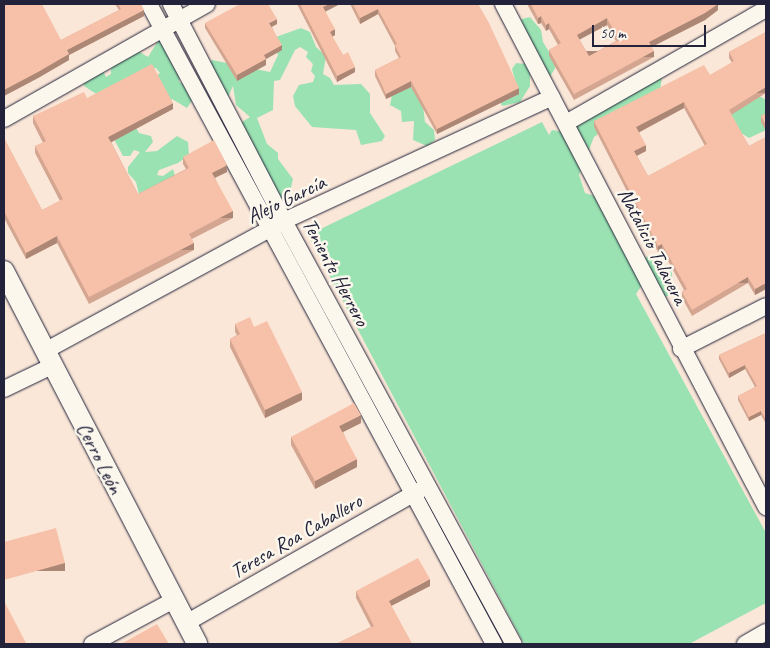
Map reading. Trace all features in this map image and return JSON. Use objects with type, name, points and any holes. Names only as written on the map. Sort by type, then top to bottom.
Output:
[{"type":"street","name":"Teniente Herrero","points":[[149,4],[411,495],[494,644]]},
{"type":"street","name":"Teniente Herrero","points":[[171,4],[284,221],[514,644]]},
{"type":"street","points":[[4,119],[206,4]]},
{"type":"street","name":"Natalicio Talavera","points":[[503,4],[566,123],[681,350],[766,507]]},
{"type":"street","points":[[566,123],[766,9]]},
{"type":"street","name":"Alejo García","points":[[4,389],[48,359],[284,221],[552,97]]},
{"type":"street","points":[[222,143],[238,134]]},
{"type":"street","name":"Cerro León","points":[[4,272],[197,644]]},
{"type":"street","points":[[681,350],[766,306]]},
{"type":"street","points":[[367,413],[383,404]]},
{"type":"street","name":"Teresa Roa Caballero","points":[[186,623],[427,486]]},
{"type":"street","points":[[92,644],[174,600]]},
{"type":"street","points":[[745,644],[766,632]]},
{"type":"green space","points":[[530,17],[541,30],[543,42],[557,65],[548,80],[518,28],[522,19]]},
{"type":"green space","points":[[301,28],[310,32],[316,47],[326,56],[323,74],[330,78],[334,85],[361,84],[370,94],[370,113],[385,136],[382,141],[361,145],[356,130],[312,127],[295,106],[293,96],[299,85],[313,82],[315,76],[311,71],[313,64],[306,57],[308,52],[300,47],[295,50],[280,80],[274,81],[273,110],[257,118],[267,144],[278,153],[278,159],[293,179],[290,192],[281,201],[242,129],[242,122],[250,117],[236,105],[233,86],[228,97],[211,95],[204,84],[206,65],[212,60],[270,72],[278,55],[273,43],[276,37]]},
{"type":"green space","points":[[158,41],[170,43],[180,71],[179,82],[190,87],[194,98],[187,108],[172,99],[169,105],[149,81],[160,73],[156,68],[149,70],[136,128],[139,133],[151,136],[153,142],[145,152],[157,151],[177,136],[188,142],[189,155],[178,163],[159,170],[157,175],[163,176],[173,169],[176,180],[139,194],[136,182],[128,173],[128,167],[140,152],[134,150],[130,156],[123,156],[114,139],[101,97],[84,86],[82,79],[103,71],[106,77],[111,74],[111,61],[138,51],[148,57]]},
{"type":"green space","points":[[399,60],[423,106],[425,122],[434,130],[435,140],[427,146],[413,140],[414,121],[402,122],[401,111],[390,105]]},
{"type":"green space","points":[[516,63],[526,64],[530,70],[530,86],[520,102],[502,106],[499,98],[516,84],[512,69]]},
{"type":"green space","points":[[662,77],[660,90],[594,137],[579,175],[585,193],[598,197],[602,202],[604,214],[610,217],[642,259],[654,254],[672,273],[673,293],[668,296],[656,299],[642,285],[636,294],[766,533],[766,603],[689,644],[524,644],[308,235],[542,122],[549,135],[552,130],[565,132],[571,125]]},
{"type":"green space","points":[[756,94],[766,100],[766,130],[749,138],[727,124],[738,98]]},
{"type":"building","points":[[4,4],[42,4],[61,40],[121,9],[118,4],[141,4],[144,10],[67,50],[69,54],[4,90]]},
{"type":"building","points":[[240,4],[268,4],[277,19],[269,23],[282,45],[264,55],[266,59],[237,75],[205,23]]},
{"type":"building","points":[[300,4],[329,4],[323,7],[335,29],[330,32],[343,55],[348,52],[355,67],[337,76]]},
{"type":"building","points":[[353,4],[478,4],[489,23],[519,88],[437,129],[411,81],[386,94],[375,70],[401,57],[395,45],[397,44],[378,9],[360,18]]},
{"type":"building","points":[[531,4],[718,4],[705,13],[649,42],[654,51],[574,94],[549,50],[561,43],[549,23],[546,25],[541,16],[538,18]],"holes":[[[607,18],[619,40],[589,56],[577,35]]]},
{"type":"building","points":[[766,32],[766,87],[729,110],[749,146],[766,137],[766,283],[755,289],[748,277],[692,310],[682,292],[687,289],[662,244],[658,246],[594,121],[704,65],[710,75],[734,61],[729,52]],"holes":[[[684,102],[707,144],[648,176],[634,151],[646,145],[636,127]]]},
{"type":"building","points":[[152,64],[173,103],[108,137],[138,194],[189,168],[183,157],[214,140],[227,165],[212,173],[233,211],[189,234],[194,243],[89,297],[57,236],[26,253],[4,211],[4,138],[42,210],[63,199],[35,146],[46,141],[33,116],[84,92],[87,98]]},
{"type":"building","points":[[766,113],[766,125],[761,116]]},
{"type":"building","points":[[250,317],[254,327],[267,321],[302,392],[265,410],[230,339],[240,334],[235,324]]},
{"type":"building","points":[[766,333],[766,420],[761,411],[749,417],[738,396],[757,386],[745,365],[729,373],[719,355]]},
{"type":"building","points":[[354,403],[361,415],[339,426],[357,459],[315,481],[291,437]]},
{"type":"building","points":[[56,528],[65,563],[4,580],[4,542]]},
{"type":"building","points":[[418,558],[430,579],[389,601],[412,644],[339,644],[374,626],[356,591]]},
{"type":"building","points":[[4,601],[26,643],[4,644]]},
{"type":"building","points":[[157,624],[169,644],[121,644]]}]
